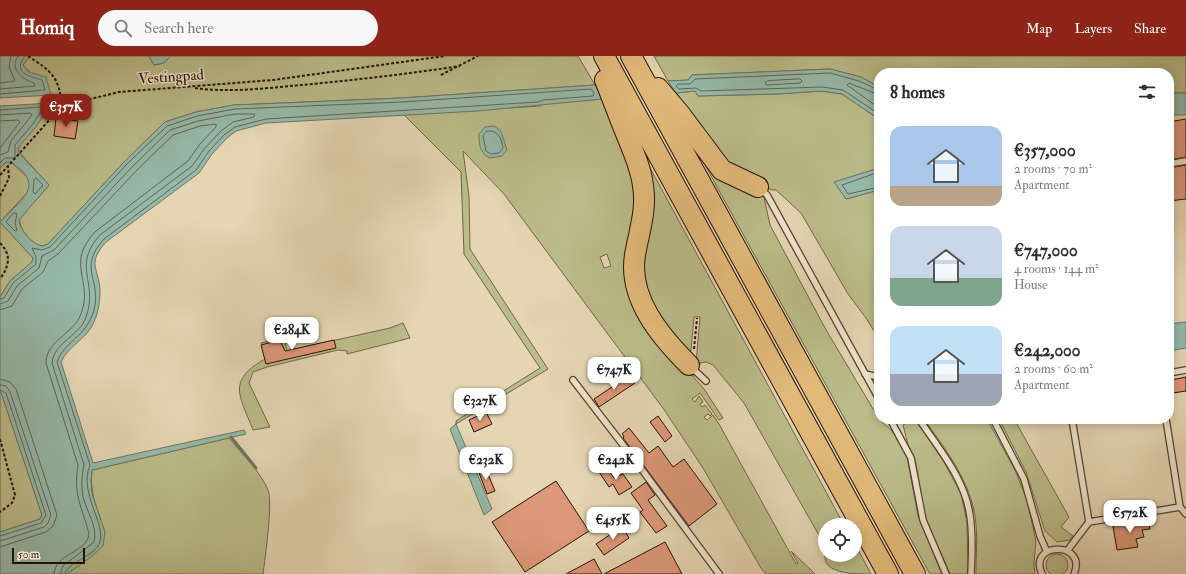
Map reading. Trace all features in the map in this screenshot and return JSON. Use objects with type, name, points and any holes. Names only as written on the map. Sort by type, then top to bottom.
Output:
[{"type":"highway","points":[[596,56],[636,159],[644,187],[643,216],[635,256],[635,275],[641,302],[657,327],[691,366]]},
{"type":"highway","points":[[604,56],[888,574]]},
{"type":"highway","points":[[631,56],[680,114],[718,166],[726,173],[758,187]]},
{"type":"highway","points":[[631,56],[915,574]]},
{"type":"lane","points":[[1174,163],[1186,161]]},
{"type":"lane","points":[[758,187],[767,195],[874,390]]},
{"type":"lane","points":[[691,366],[706,381]]},
{"type":"lane","points":[[1174,372],[1186,370]]},
{"type":"lane","points":[[865,374],[874,376]]},
{"type":"lane","points":[[573,380],[638,463],[719,574]]},
{"type":"lane","points":[[893,424],[911,458],[923,520],[946,574]]},
{"type":"lane","points":[[922,424],[957,476],[965,495],[972,528],[971,574]]},
{"type":"lane","points":[[996,424],[1024,479],[1040,536],[1047,552]]},
{"type":"lane","points":[[1073,424],[1089,522]]},
{"type":"lane","points":[[1167,424],[1180,507],[1186,514]]},
{"type":"lane","points":[[1067,551],[1089,522],[1180,507]]},
{"type":"lane","points":[[1042,574],[1040,565],[1041,559],[1047,552],[1055,548],[1067,551],[1074,559],[1076,565],[1074,574]]},
{"type":"path","points":[[0,175],[61,107],[61,92],[56,78],[28,56]]},
{"type":"path","name":"Vestingpad","points":[[61,107],[119,92],[273,80],[446,56]]},
{"type":"path","points":[[441,75],[478,56]]},
{"type":"path","points":[[190,87],[206,89],[272,88],[382,77],[460,66]]},
{"type":"path","points":[[0,196],[9,178],[8,166]]},
{"type":"path","points":[[0,243],[6,250],[9,259],[7,268],[0,278]]},
{"type":"path","points":[[691,366],[697,318]]},
{"type":"path","points":[[0,440],[14,495],[12,503],[0,512]]},
{"type":"green space","points":[[30,56],[149,56],[154,65],[164,63],[171,56],[578,56],[595,85],[401,98],[234,105],[196,112],[165,122],[125,161],[48,244],[42,246],[38,245],[26,235],[20,222],[20,218],[49,185],[18,151],[25,138],[44,115],[52,100],[51,94],[42,83],[23,65]]},
{"type":"green space","points":[[654,56],[1186,56],[1186,93],[1174,93],[1174,68],[874,68],[874,84],[861,77],[830,69],[692,75],[688,80],[668,81]]},
{"type":"green space","points":[[695,91],[698,96],[822,91],[842,94],[874,116],[874,170],[835,182],[846,199],[874,191],[874,331],[848,294],[801,213],[776,190],[772,190],[734,172],[676,93]]},
{"type":"green space","points":[[602,99],[636,176],[631,255],[670,350],[704,389],[723,418],[719,420],[700,393],[692,399],[695,402],[699,396],[703,402],[700,404],[702,407],[705,405],[712,414],[710,416],[708,414],[704,417],[707,420],[713,415],[719,424],[796,564],[798,563],[791,551],[815,574],[766,574],[761,568],[703,468],[665,411],[504,194],[463,151],[469,196],[470,249],[548,369],[456,424],[456,421],[540,368],[464,254],[461,172],[404,115],[540,106],[543,104]],"holes":[[[607,254],[611,266],[604,268],[600,257]]]},
{"type":"green space","points":[[630,131],[840,518],[818,518],[818,534],[744,403],[713,365],[706,362],[700,363],[700,365],[696,364],[700,317],[694,317],[690,361],[651,313],[639,255]]},
{"type":"green space","points":[[689,136],[764,197],[770,225],[825,328],[874,411],[874,424],[884,424],[893,432],[907,457],[918,516],[942,574],[930,574]]},
{"type":"green space","points":[[8,161],[28,178],[30,187],[27,193],[0,222],[0,168]]},
{"type":"green space","points":[[0,222],[33,258],[32,262],[10,281],[0,297]]},
{"type":"green space","points":[[403,323],[410,338],[347,354],[347,351],[338,350],[267,367],[253,372],[249,383],[270,427],[253,430],[244,408],[240,390],[241,382],[245,375],[253,367],[265,359],[261,343],[284,338],[287,351],[390,328]]},
{"type":"green space","points":[[0,389],[42,515],[40,519],[0,532]]},
{"type":"green space","points":[[918,424],[944,462],[961,494],[967,522],[968,574],[950,574],[925,517],[915,459],[908,445],[903,425]]},
{"type":"green space","points":[[927,424],[990,424],[1015,470],[1027,500],[1036,541],[1034,564],[1035,574],[976,574],[977,545],[975,516],[972,502],[962,477]]},
{"type":"green space","points":[[1002,424],[1017,424],[1069,517],[1061,527],[1073,536],[1070,540],[1057,542],[1045,531],[1026,472]]},
{"type":"green space","points":[[229,438],[256,469],[268,490],[270,506],[263,574],[67,574],[72,570],[101,520],[93,495],[92,470]]},
{"type":"green space","points":[[1057,554],[1065,557],[1068,565],[1065,573],[1061,575],[1053,575],[1049,573],[1046,565],[1049,557]]},
{"type":"green space","points":[[862,557],[871,574],[841,572],[829,566],[827,562],[862,562]]},
{"type":"water","points":[[0,56],[30,56],[23,65],[29,72],[46,77],[51,95],[0,98]]},
{"type":"water","points":[[149,56],[171,56],[164,63],[154,65]]},
{"type":"water","points":[[830,69],[861,77],[874,84],[874,116],[842,94],[822,91],[698,96],[695,91],[676,93],[668,81],[688,80],[692,75]]},
{"type":"water","points":[[595,85],[602,99],[478,111],[266,123],[236,131],[227,138],[212,154],[199,173],[106,242],[100,250],[95,261],[100,299],[95,319],[91,328],[68,351],[61,362],[93,463],[244,430],[246,434],[92,470],[92,494],[105,532],[103,546],[91,557],[67,574],[0,574],[0,532],[40,519],[42,515],[0,389],[0,297],[10,281],[32,262],[33,258],[0,222],[22,199],[27,192],[29,185],[27,178],[22,171],[11,162],[6,162],[0,168],[0,106],[52,103],[35,128],[18,148],[19,153],[49,185],[19,220],[21,228],[27,236],[38,245],[42,246],[48,244],[125,161],[165,122],[196,112],[234,105],[401,98]]},
{"type":"water","points":[[1174,93],[1186,93],[1186,115],[1174,115]]},
{"type":"water","points":[[494,126],[501,131],[507,150],[502,156],[489,158],[481,148],[479,134],[485,127]]},
{"type":"water","points":[[874,170],[874,191],[846,199],[834,182]]},
{"type":"water","points":[[1186,322],[1186,348],[1174,350],[1174,323]]},
{"type":"water","points":[[456,424],[492,509],[484,515],[450,429]]},
{"type":"building","points":[[56,118],[78,121],[75,139],[54,136]]},
{"type":"building","points":[[1186,119],[1186,157],[1174,159],[1174,121]]},
{"type":"building","points":[[1186,165],[1186,199],[1174,200],[1174,167]]},
{"type":"building","points":[[280,340],[285,351],[334,340],[336,348],[266,364],[261,345]]},
{"type":"building","points":[[630,375],[635,383],[599,407],[594,399]]},
{"type":"building","points":[[1186,377],[1186,391],[1174,393],[1174,379]]},
{"type":"building","points":[[486,412],[492,424],[474,432],[469,420]]},
{"type":"building","points":[[658,416],[672,436],[665,442],[650,422]]},
{"type":"building","points":[[629,428],[649,453],[658,446],[673,467],[684,459],[717,504],[689,526],[623,438],[624,436],[622,434]]},
{"type":"building","points":[[485,467],[495,491],[487,494],[478,470]]},
{"type":"building","points":[[607,467],[614,478],[623,474],[632,487],[619,495],[613,484],[609,487],[599,472]]},
{"type":"building","points":[[556,481],[589,531],[525,572],[492,522]]},
{"type":"building","points":[[646,482],[655,495],[648,500],[667,526],[656,533],[640,512],[643,510],[631,493]]},
{"type":"building","points":[[1148,520],[1150,529],[1142,530],[1144,537],[1136,539],[1138,547],[1117,550],[1113,526]]},
{"type":"building","points":[[622,527],[629,538],[604,555],[596,544]]},
{"type":"building","points":[[665,542],[682,574],[604,574],[642,554]]},
{"type":"building","points":[[594,559],[602,574],[566,574]]},
{"type":"waterway","points":[[231,437],[256,468]]}]
